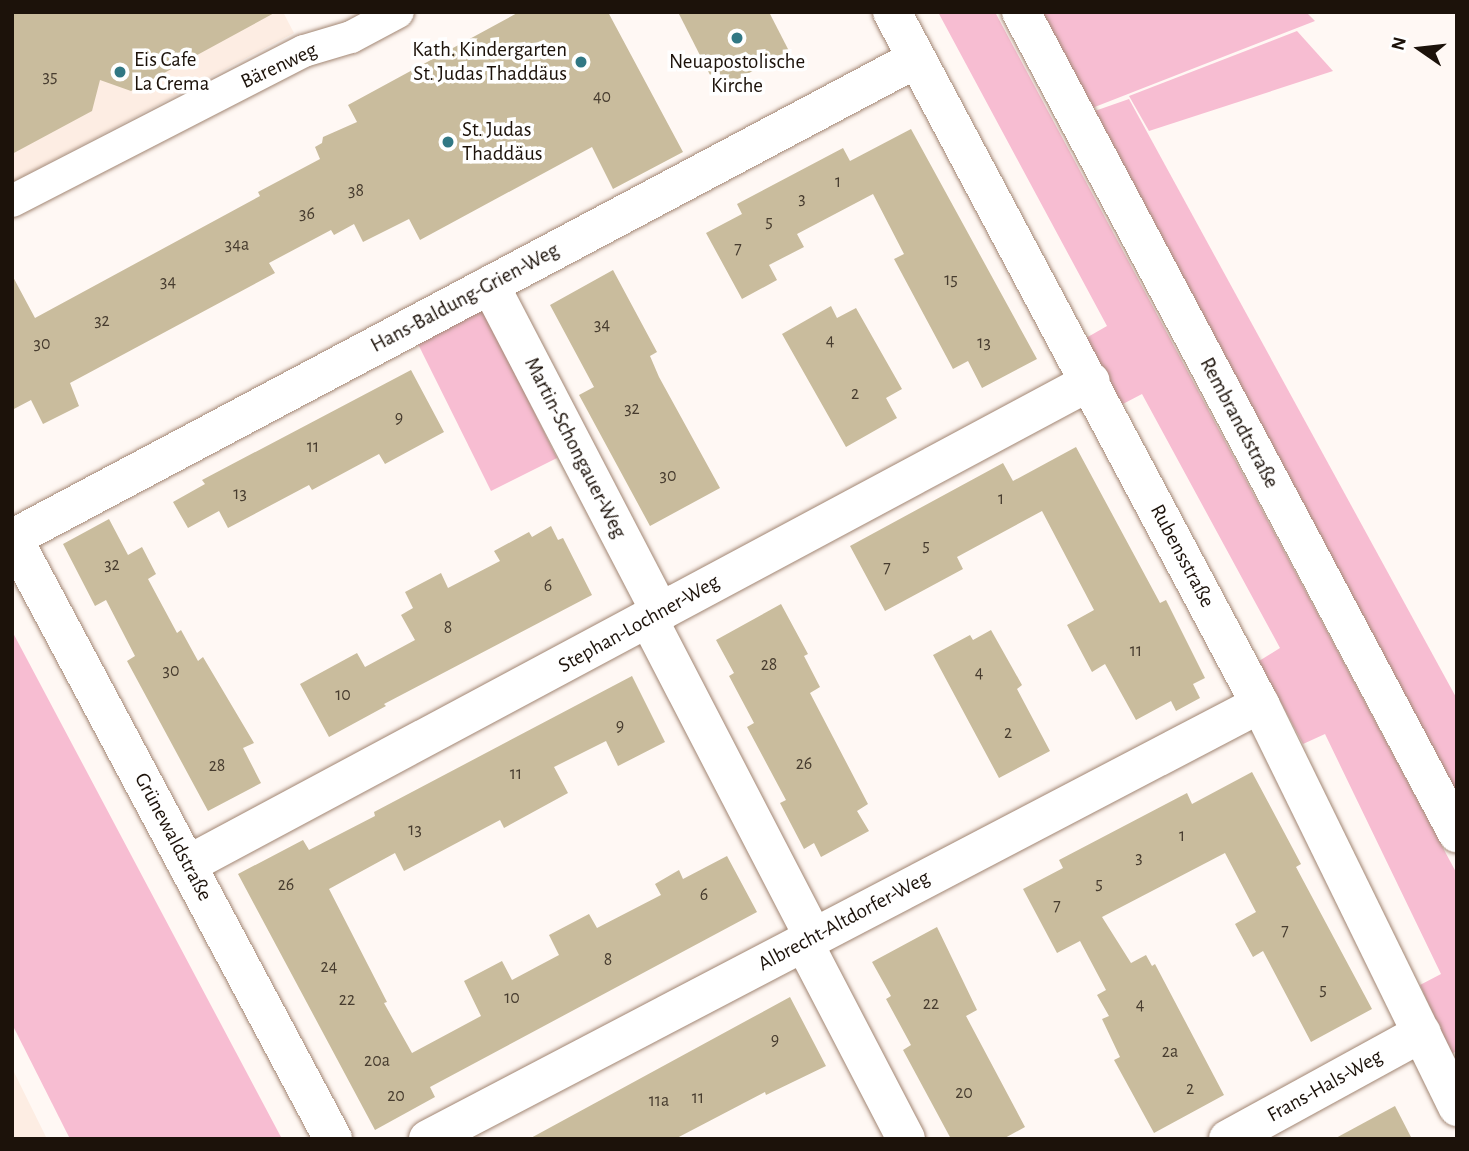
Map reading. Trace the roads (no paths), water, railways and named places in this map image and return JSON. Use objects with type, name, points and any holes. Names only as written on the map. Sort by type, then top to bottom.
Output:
[{"type":"street","name":"Bärenweg","points":[[12,201],[304,51],[351,37],[398,12]]},
{"type":"street","name":"Rubensstraße","points":[[892,12],[1091,381],[1260,704],[1457,1107]]},
{"type":"street","name":"Rembrandtstraße","points":[[1021,12],[1457,833]]},
{"type":"street","name":"Hans-Baldung-Grien-Weg","points":[[13,537],[916,59]]},
{"type":"street","name":"Martin-Schongauer-Weg","points":[[490,285],[654,615],[906,1139]]},
{"type":"street","name":"Stephan-Lochner-Weg","points":[[187,865],[1091,381]]},
{"type":"street","name":"Grünewaldstraße","points":[[13,537],[333,1139]]},
{"type":"street","name":"Albrecht-Altdorfer-Weg","points":[[428,1139],[1260,704]]},
{"type":"street","name":"Frans-Hals-Weg","points":[[1228,1139],[1422,1033]]},
{"type":"place","name":"Neuapostolische Kirche","points":[[737,38]]},
{"type":"place","name":"Kath. Kindergarten St. Judas Thaddäus","points":[[581,62]]},
{"type":"place","name":"Eis Cafe La Crema","points":[[120,72]]},
{"type":"place","name":"St. Judas Thaddäus","points":[[448,142]]}]
